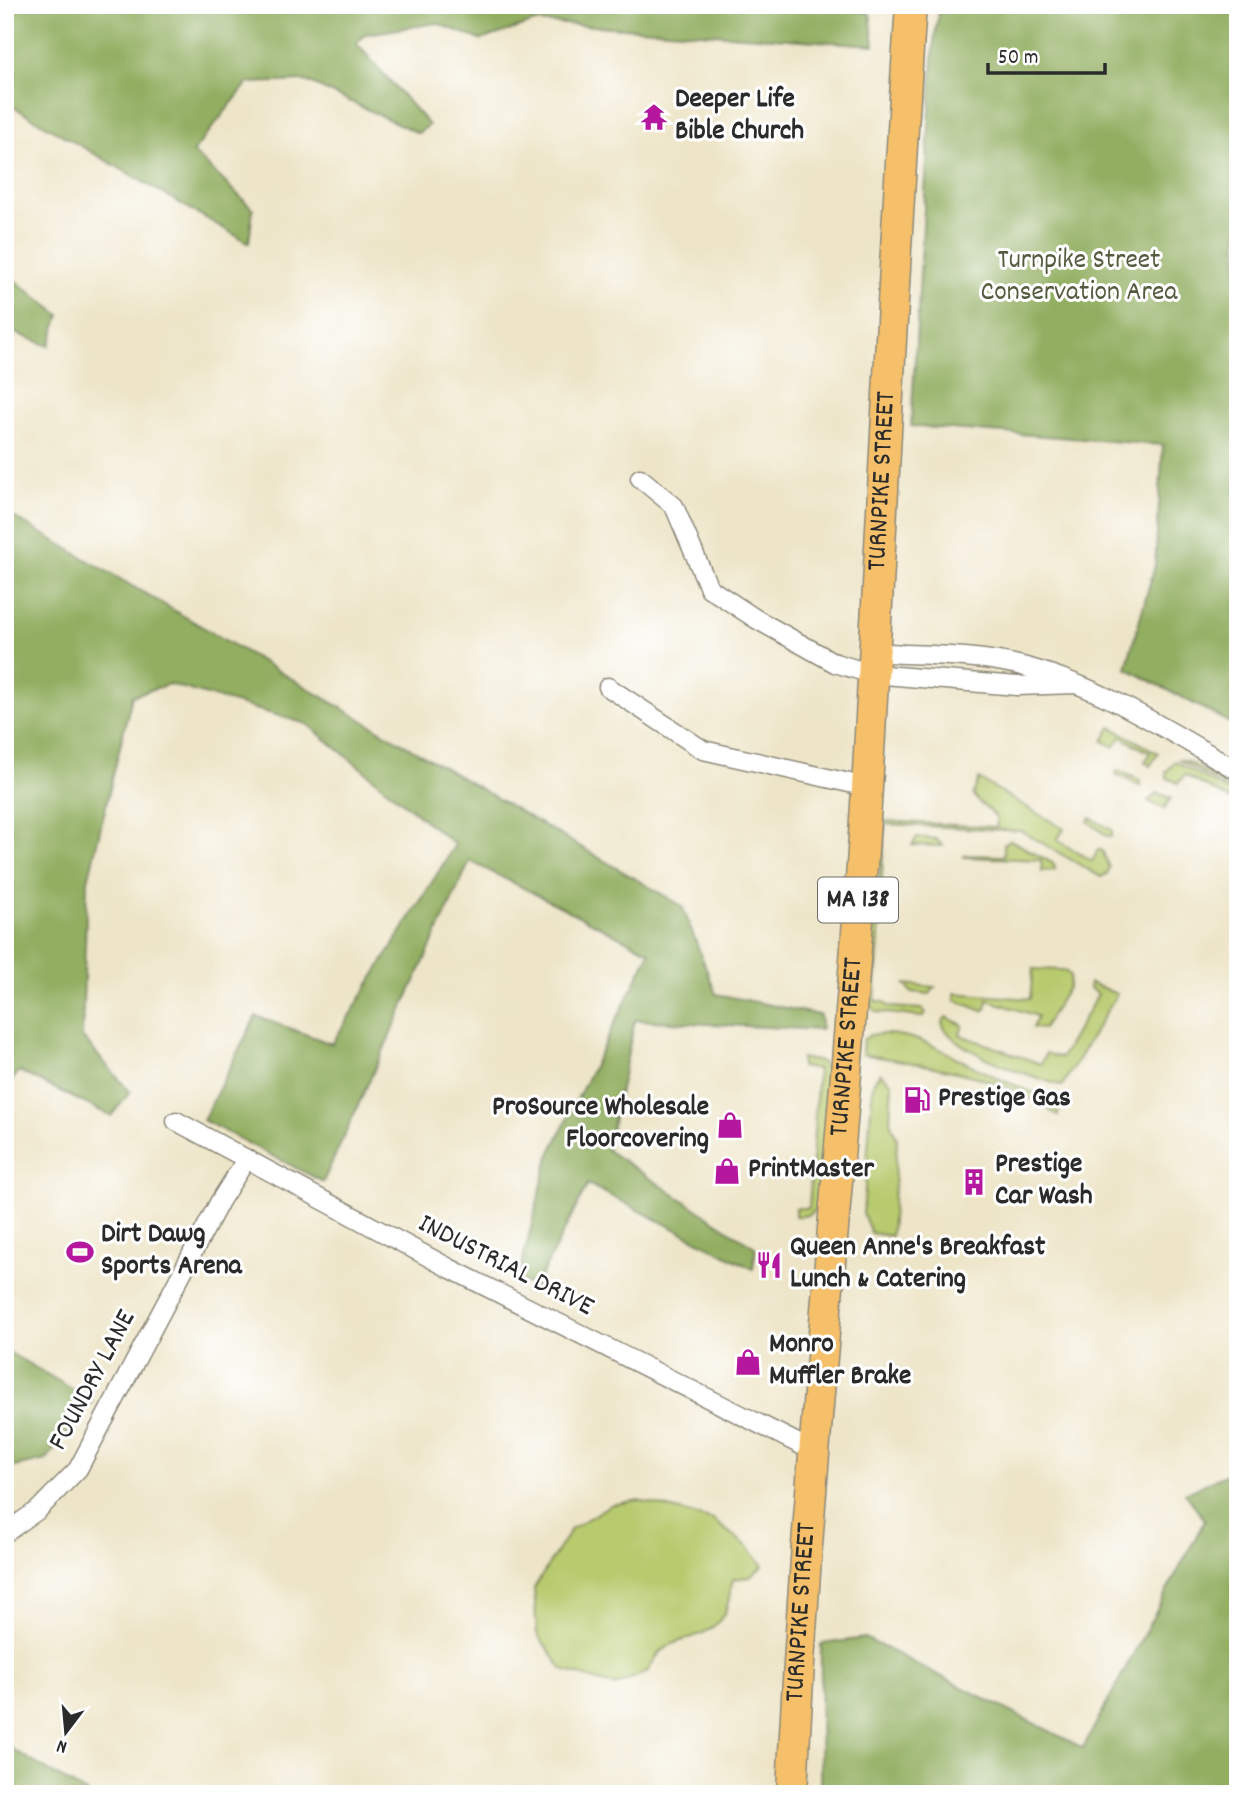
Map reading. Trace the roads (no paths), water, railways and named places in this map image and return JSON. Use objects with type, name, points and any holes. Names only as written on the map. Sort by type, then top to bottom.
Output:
[{"type":"main road","name":"TURNPIKE STREET","points":[[792,1794],[805,1552],[867,787],[883,447],[911,5]]},
{"type":"street","points":[[640,478],[674,506],[709,588],[756,619],[835,663],[1006,662],[1101,694],[1238,771]]},
{"type":"street","points":[[608,687],[702,750],[867,787]]},
{"type":"street","name":"INDUSTRIAL DRIVE","points":[[176,1121],[478,1284],[815,1452]]},
{"type":"street","name":"FOUNDRY LANE","points":[[5,1533],[38,1510],[78,1469],[220,1201],[246,1160]]},
{"type":"place","name":"Deeper Life Bible Church","points":[[654,117]]},
{"type":"place","name":"Prestige Gas","points":[[917,1100]]},
{"type":"place","name":"ProSource Wholesale Floorcovering","points":[[730,1125]]},
{"type":"place","name":"PrintMaster","points":[[727,1171]]},
{"type":"place","name":"Prestige Car Wash","points":[[974,1182]]},
{"type":"place","name":"Dirt Dawg Sports Arena","points":[[80,1252]]},
{"type":"place","name":"Queen Anne's Breakfast Lunch & Catering","points":[[769,1265]]},
{"type":"place","name":"Monro Muffler Brake","points":[[748,1362]]},
{"type":"park label","name":"Turnpike Street Conservation Area","points":[[1079,278]]}]
